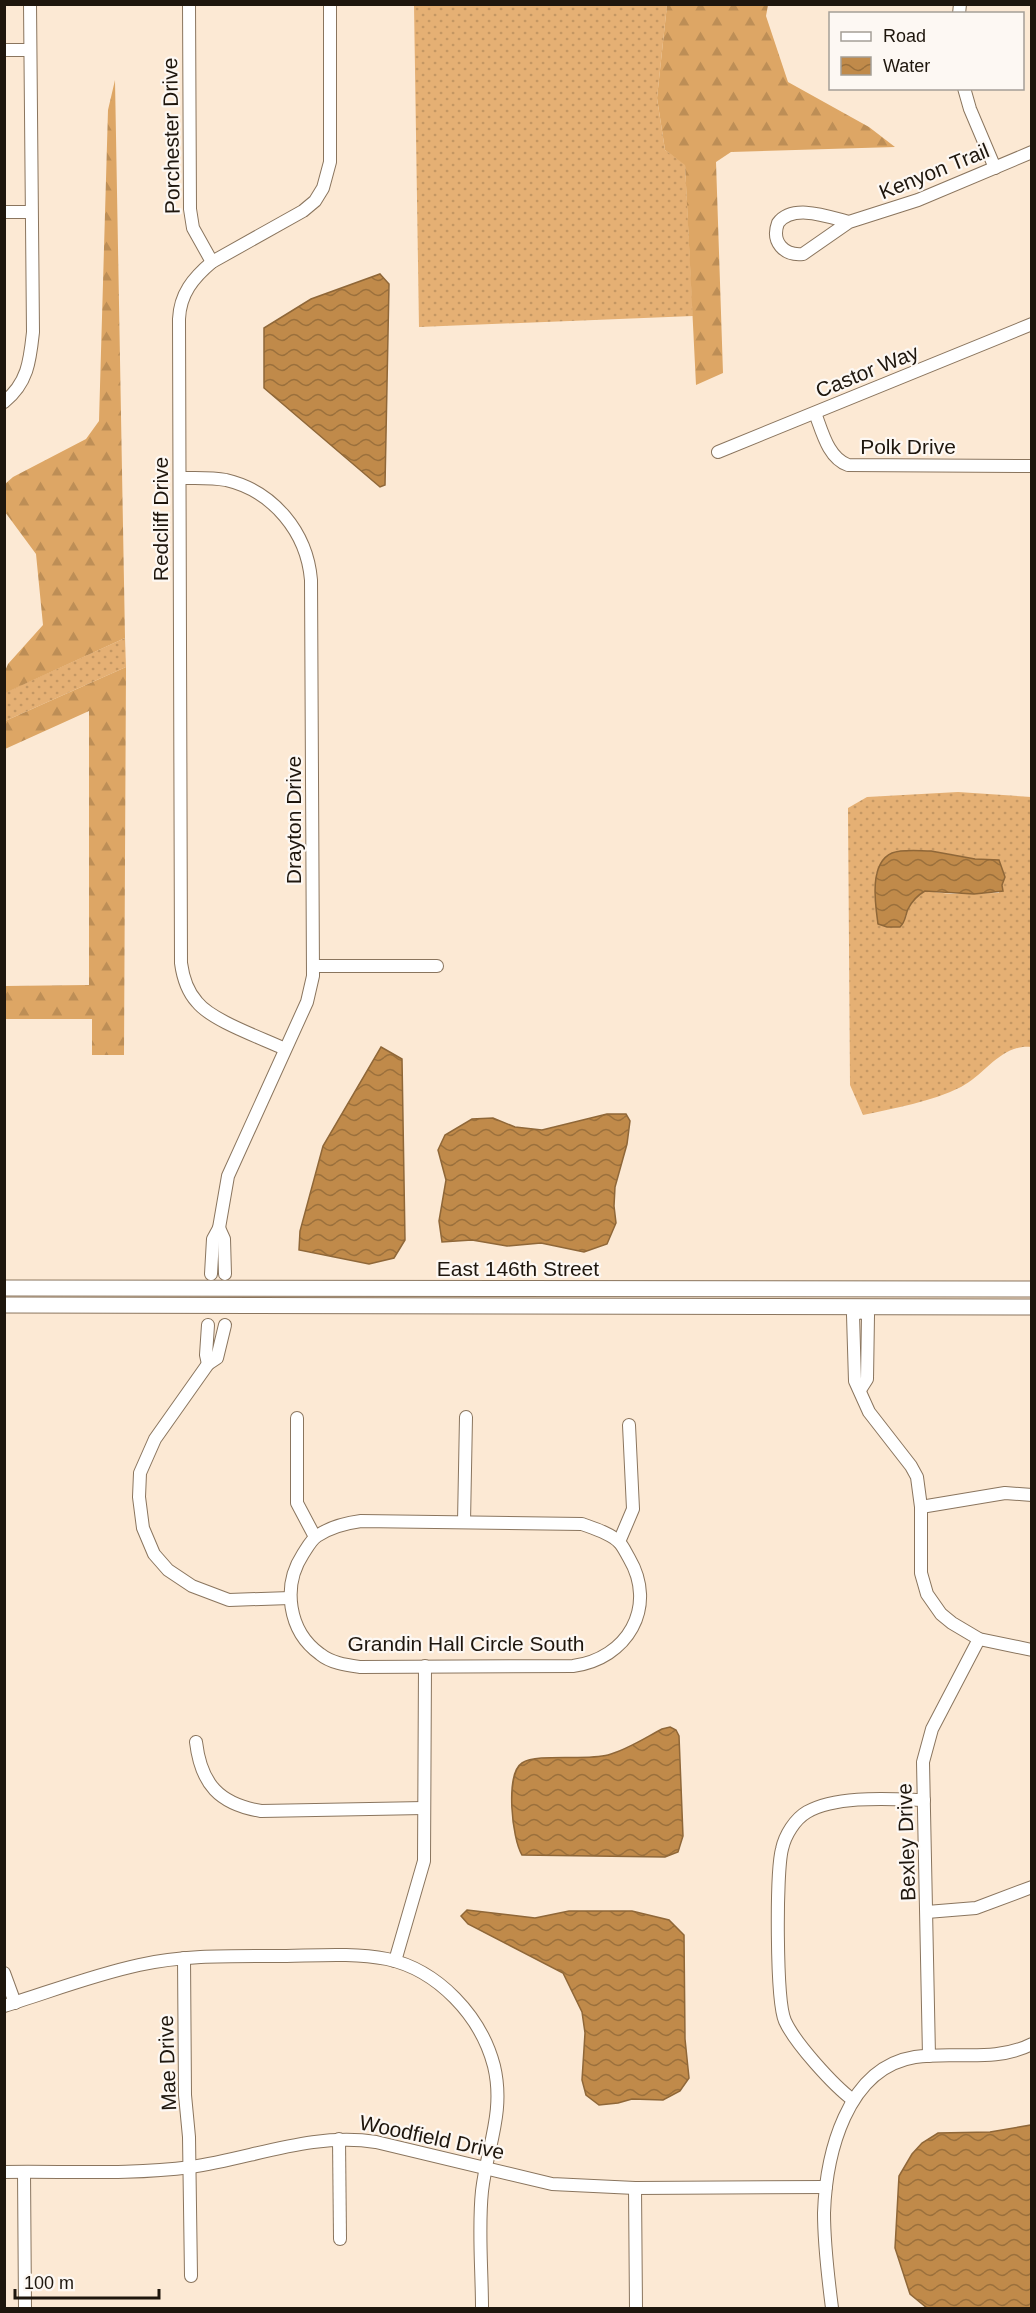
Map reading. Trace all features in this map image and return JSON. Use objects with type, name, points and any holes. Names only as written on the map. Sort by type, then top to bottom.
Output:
[{"type":"main road","name":"East 146th Street","points":[[4,1288],[1032,1289]]},
{"type":"main road","name":"East 146th Street","points":[[4,1305],[861,1309],[1032,1307]]},
{"type":"street","points":[[4,402],[18,389],[29,368],[33,332],[30,4]]},
{"type":"street","name":"Porchester Drive","points":[[189,4],[190,208],[193,228],[212,262]]},
{"type":"street","name":"Redcliff Drive","points":[[285,1049],[207,1011],[197,1003],[182,973],[179,310],[189,285],[212,262],[303,211],[315,201],[323,188],[331,156],[330,4]]},
{"type":"street","points":[[4,51],[30,50]]},
{"type":"street","points":[[965,90],[970,110],[995,168]]},
{"type":"street","name":"Kenyon Trail","points":[[849,222],[805,213],[791,213],[778,223],[777,241],[786,252],[803,254],[849,222],[918,200],[1032,152]]},
{"type":"street","points":[[4,212],[31,212]]},
{"type":"street","name":"Castor Way","points":[[718,452],[1032,324]]},
{"type":"street","name":"Polk Drive","points":[[815,413],[834,455],[848,465],[1032,466]]},
{"type":"street","name":"Drayton Drive","points":[[180,478],[226,480],[255,491],[273,504],[287,518],[305,551],[311,580],[313,966],[307,1002],[228,1176],[219,1228],[213,1239],[211,1274]]},
{"type":"street","points":[[313,966],[437,966]]},
{"type":"street","name":"Drayton Drive","points":[[219,1228],[224,1239],[225,1274]]},
{"type":"street","points":[[860,1289],[861,1309],[868,1315],[867,1379],[860,1390],[869,1412],[917,1477],[921,1507],[921,1573],[927,1594],[941,1614],[979,1639],[1032,1650]]},
{"type":"street","points":[[208,1325],[206,1355],[208,1364]]},
{"type":"street","points":[[225,1325],[217,1358],[208,1364],[155,1439],[140,1473],[139,1497],[143,1528],[154,1554],[168,1570],[192,1586],[229,1600],[290,1598],[297,1563],[315,1537],[336,1526],[361,1521],[582,1524],[619,1542],[633,1509],[628,1425]]},
{"type":"street","points":[[464,1522],[466,1417]]},
{"type":"street","points":[[297,1418],[297,1503],[315,1537]]},
{"type":"street","points":[[921,1507],[1005,1493],[1032,1495]]},
{"type":"street","name":"Grandin Hall Circle South","points":[[290,1598],[292,1613],[300,1631],[312,1647],[328,1659],[360,1666],[573,1666],[590,1664],[603,1658],[625,1639],[637,1616],[639,1584],[634,1566],[619,1542]]},
{"type":"street","name":"Bexley Drive","points":[[929,2056],[923,1762],[927,1742],[979,1639]]},
{"type":"street","points":[[395,1961],[424,1862],[425,1666]]},
{"type":"street","points":[[196,1742],[198,1758],[207,1778],[220,1796],[241,1808],[261,1811],[424,1808]]},
{"type":"street","points":[[853,2100],[825,2075],[792,2032],[782,2012],[779,1918],[779,1871],[782,1845],[797,1820],[807,1812],[826,1805],[841,1801],[924,1800]]},
{"type":"street","points":[[927,1912],[976,1908],[1032,1887]]},
{"type":"street","points":[[4,1973],[10,2004],[108,1973],[184,1958],[356,1956],[395,1961],[418,1971],[442,1987],[465,2009],[484,2038],[494,2065],[498,2089],[497,2119],[482,2195],[482,2308]]},
{"type":"street","name":"Mae Drive","points":[[184,1958],[185,2095],[190,2167],[191,2276]]},
{"type":"street","points":[[832,2308],[825,2238],[826,2187],[832,2155],[846,2114],[862,2086],[888,2066],[915,2057],[1006,2054],[1032,2044]]},
{"type":"street","points":[[339,2139],[340,2239]]},
{"type":"street","name":"Woodfield Drive","points":[[4,2172],[141,2171],[190,2167],[226,2162],[321,2140],[339,2139],[376,2142],[552,2184],[635,2188],[826,2187]]},
{"type":"street","points":[[24,2172],[25,2308]]},
{"type":"street","points":[[635,2188],[636,2308]]},
{"type":"shaded area","points":[[414,5],[667,5],[657,98],[665,150],[685,164],[693,316],[419,327]]},
{"type":"shaded area","points":[[125,638],[126,667],[5,721],[4,693]]},
{"type":"shaded area","points":[[958,792],[1031,797],[1031,1047],[1011,1050],[970,1082],[938,1097],[863,1115],[850,1085],[848,808],[867,797]],"holes":[[[931,851],[975,859],[999,860],[1005,877],[999,893],[951,894],[925,891],[912,903],[906,918],[887,927],[878,924],[876,873]]]},
{"type":"green space","points":[[667,5],[768,5],[766,16],[788,82],[869,127],[895,147],[731,152],[716,162],[723,373],[696,385],[685,165],[665,150],[657,98]]},
{"type":"green space","points":[[115,80],[125,638],[5,693],[5,671],[8,664],[43,625],[36,554],[5,512],[5,484],[13,477],[86,439],[99,421],[108,110]]},
{"type":"green space","points":[[126,667],[124,1055],[92,1055],[92,1019],[4,1019],[5,986],[89,985],[89,711],[5,749],[5,721]]},
{"type":"water","points":[[380,274],[389,284],[385,485],[380,487],[264,388],[264,328],[311,299]]},
{"type":"water","points":[[901,851],[931,851],[975,859],[999,860],[1005,877],[1002,885],[1003,891],[974,894],[925,891],[911,903],[900,927],[878,924],[875,884],[880,865],[885,858]]},
{"type":"water","points":[[381,1047],[402,1059],[405,1240],[394,1258],[369,1264],[299,1250],[300,1231],[323,1146]]},
{"type":"water","points":[[607,1114],[626,1114],[630,1121],[627,1144],[615,1187],[616,1223],[607,1244],[584,1252],[541,1243],[507,1246],[472,1240],[442,1242],[439,1221],[446,1180],[438,1150],[445,1135],[472,1119],[493,1118],[515,1127],[542,1130]]},
{"type":"water","points":[[670,1727],[676,1730],[679,1736],[683,1836],[678,1852],[665,1857],[522,1855],[515,1835],[512,1793],[513,1780],[522,1763],[539,1758],[608,1755]]},
{"type":"water","points":[[467,1910],[535,1918],[569,1911],[632,1911],[669,1920],[684,1935],[685,2039],[689,2078],[680,2091],[663,2100],[632,2099],[599,2105],[586,2095],[582,2080],[585,2033],[582,2012],[563,1973],[468,1924],[461,1916]]},
{"type":"water","points":[[1031,2125],[1031,2308],[927,2308],[910,2294],[895,2248],[899,2176],[912,2154],[922,2143],[938,2133],[990,2132]]}]
